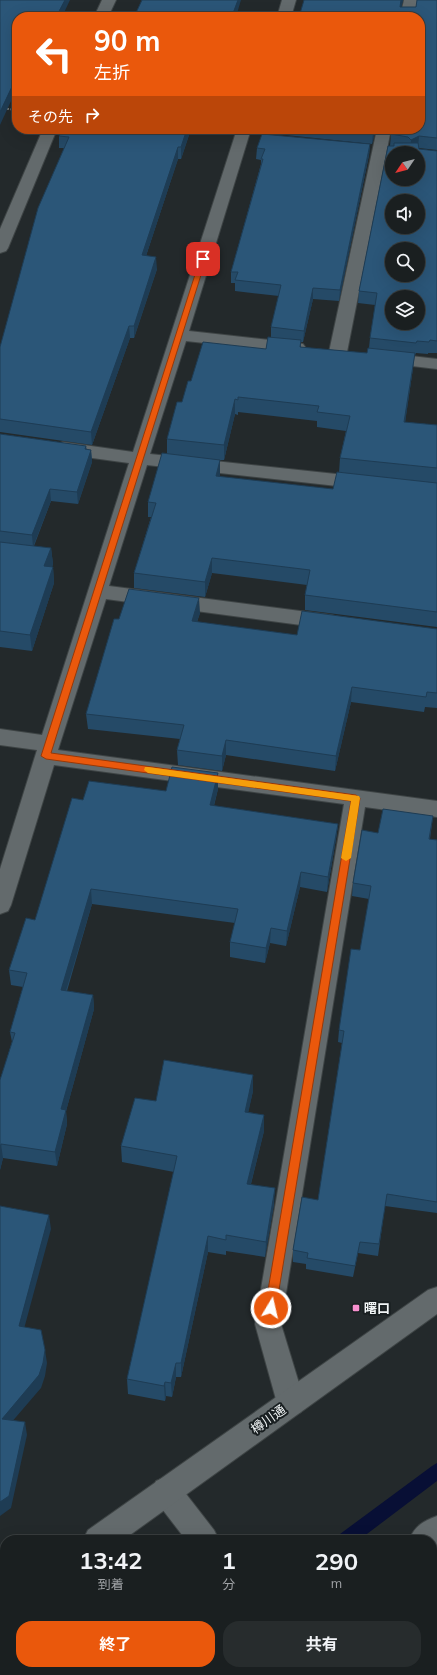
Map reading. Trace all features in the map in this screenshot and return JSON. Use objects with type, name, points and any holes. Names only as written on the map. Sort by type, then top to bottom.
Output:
[{"type":"street","points":[[103,12],[109,0]]},
{"type":"street","points":[[286,12],[290,0]]},
{"type":"street","points":[[408,12],[411,0]]},
{"type":"street","points":[[0,245],[48,134]]},
{"type":"street","points":[[340,352],[383,134]]},
{"type":"street","points":[[0,905],[179,335],[247,135]]},
{"type":"street","points":[[179,335],[437,364]]},
{"type":"street","points":[[47,446],[382,485]]},
{"type":"street","points":[[98,591],[350,625]]},
{"type":"street","points":[[0,737],[48,750],[356,798],[437,809]]},
{"type":"street","points":[[291,1403],[268,1324],[356,798]]},
{"type":"street","name":"樽川通","points":[[105,1535],[437,1298]]},
{"type":"street","points":[[166,1491],[200,1535]]},
{"type":"path","points":[[0,108],[12,109]]},
{"type":"building","points":[[0,0],[65,0],[59,12],[12,12],[12,87],[0,112]]},
{"type":"building","points":[[142,0],[238,0],[234,12],[136,12]]},
{"type":"building","points":[[304,0],[401,0],[400,7],[416,7],[417,0],[437,0],[437,138],[419,136],[411,140],[408,137],[391,134],[425,134],[425,12],[300,12]]},
{"type":"building","points":[[60,134],[185,134],[181,147],[178,147],[142,255],[156,257],[134,326],[129,326],[91,432],[0,419],[0,347],[38,208],[69,137],[59,136]]},
{"type":"building","points":[[262,134],[370,144],[340,290],[313,288],[304,331],[271,327],[281,285],[235,280],[238,272],[231,272],[263,159],[261,159],[265,149],[257,148]]},
{"type":"building","points":[[394,143],[418,143],[418,146],[394,146]]},
{"type":"building","points":[[425,150],[437,151],[437,341],[417,341],[416,343],[370,338],[377,293],[359,291],[385,161],[385,186],[425,186]]},
{"type":"building","points":[[268,337],[301,340],[300,347],[367,353],[368,348],[415,353],[404,422],[437,425],[437,468],[340,458],[350,416],[317,412],[319,406],[238,397],[238,400],[235,399],[224,445],[167,439],[177,402],[182,402],[188,381],[191,381],[203,342],[266,349]]},
{"type":"building","points":[[0,434],[86,446],[85,449],[91,450],[77,492],[50,489],[32,535],[0,531]]},
{"type":"building","points":[[162,453],[220,460],[216,476],[333,489],[337,472],[437,483],[437,612],[305,595],[310,570],[212,558],[205,582],[134,573],[156,503],[148,502]]},
{"type":"building","points":[[0,542],[51,548],[44,566],[53,567],[30,635],[0,631]]},
{"type":"building","points":[[129,589],[199,598],[192,621],[297,635],[302,611],[437,629],[437,693],[427,692],[426,697],[352,687],[336,756],[226,740],[222,756],[177,750],[184,725],[86,714],[114,619],[119,619]]},
{"type":"building","points":[[172,767],[218,773],[210,805],[338,824],[328,877],[301,872],[287,931],[271,928],[266,948],[230,942],[238,909],[91,889],[61,990],[93,995],[61,1109],[66,1110],[55,1152],[1,1144],[0,1148],[0,1080],[15,1033],[10,1032],[27,973],[9,970],[26,918],[35,920],[72,798],[83,800],[89,781],[166,791]]},
{"type":"building","points":[[383,809],[433,816],[429,839],[437,840],[437,1202],[387,1194],[379,1244],[360,1242],[355,1266],[307,1258],[308,1253],[293,1250],[302,1197],[318,1200],[344,1031],[339,1030],[351,949],[360,950],[371,886],[353,883],[362,830],[378,833]]},
{"type":"building","points":[[164,1060],[253,1075],[245,1112],[264,1115],[247,1184],[275,1188],[266,1242],[226,1235],[226,1240],[208,1236],[181,1363],[176,1363],[171,1383],[165,1382],[164,1386],[127,1379],[177,1156],[121,1146],[135,1098],[156,1101]]},
{"type":"building","points":[[0,1206],[49,1215],[19,1326],[41,1330],[45,1350],[43,1363],[39,1375],[2,1419],[25,1422],[9,1496],[0,1502]]},
{"type":"waterway","points":[[353,1535],[437,1471]]},
{"type":"slow traffic","points":[[148,770],[356,798],[346,858]]},
{"type":"place","name":"曙口","points":[[356,1308]]},
{"type":"route","points":[[203,259],[46,756],[356,798],[271,1308]]}]
